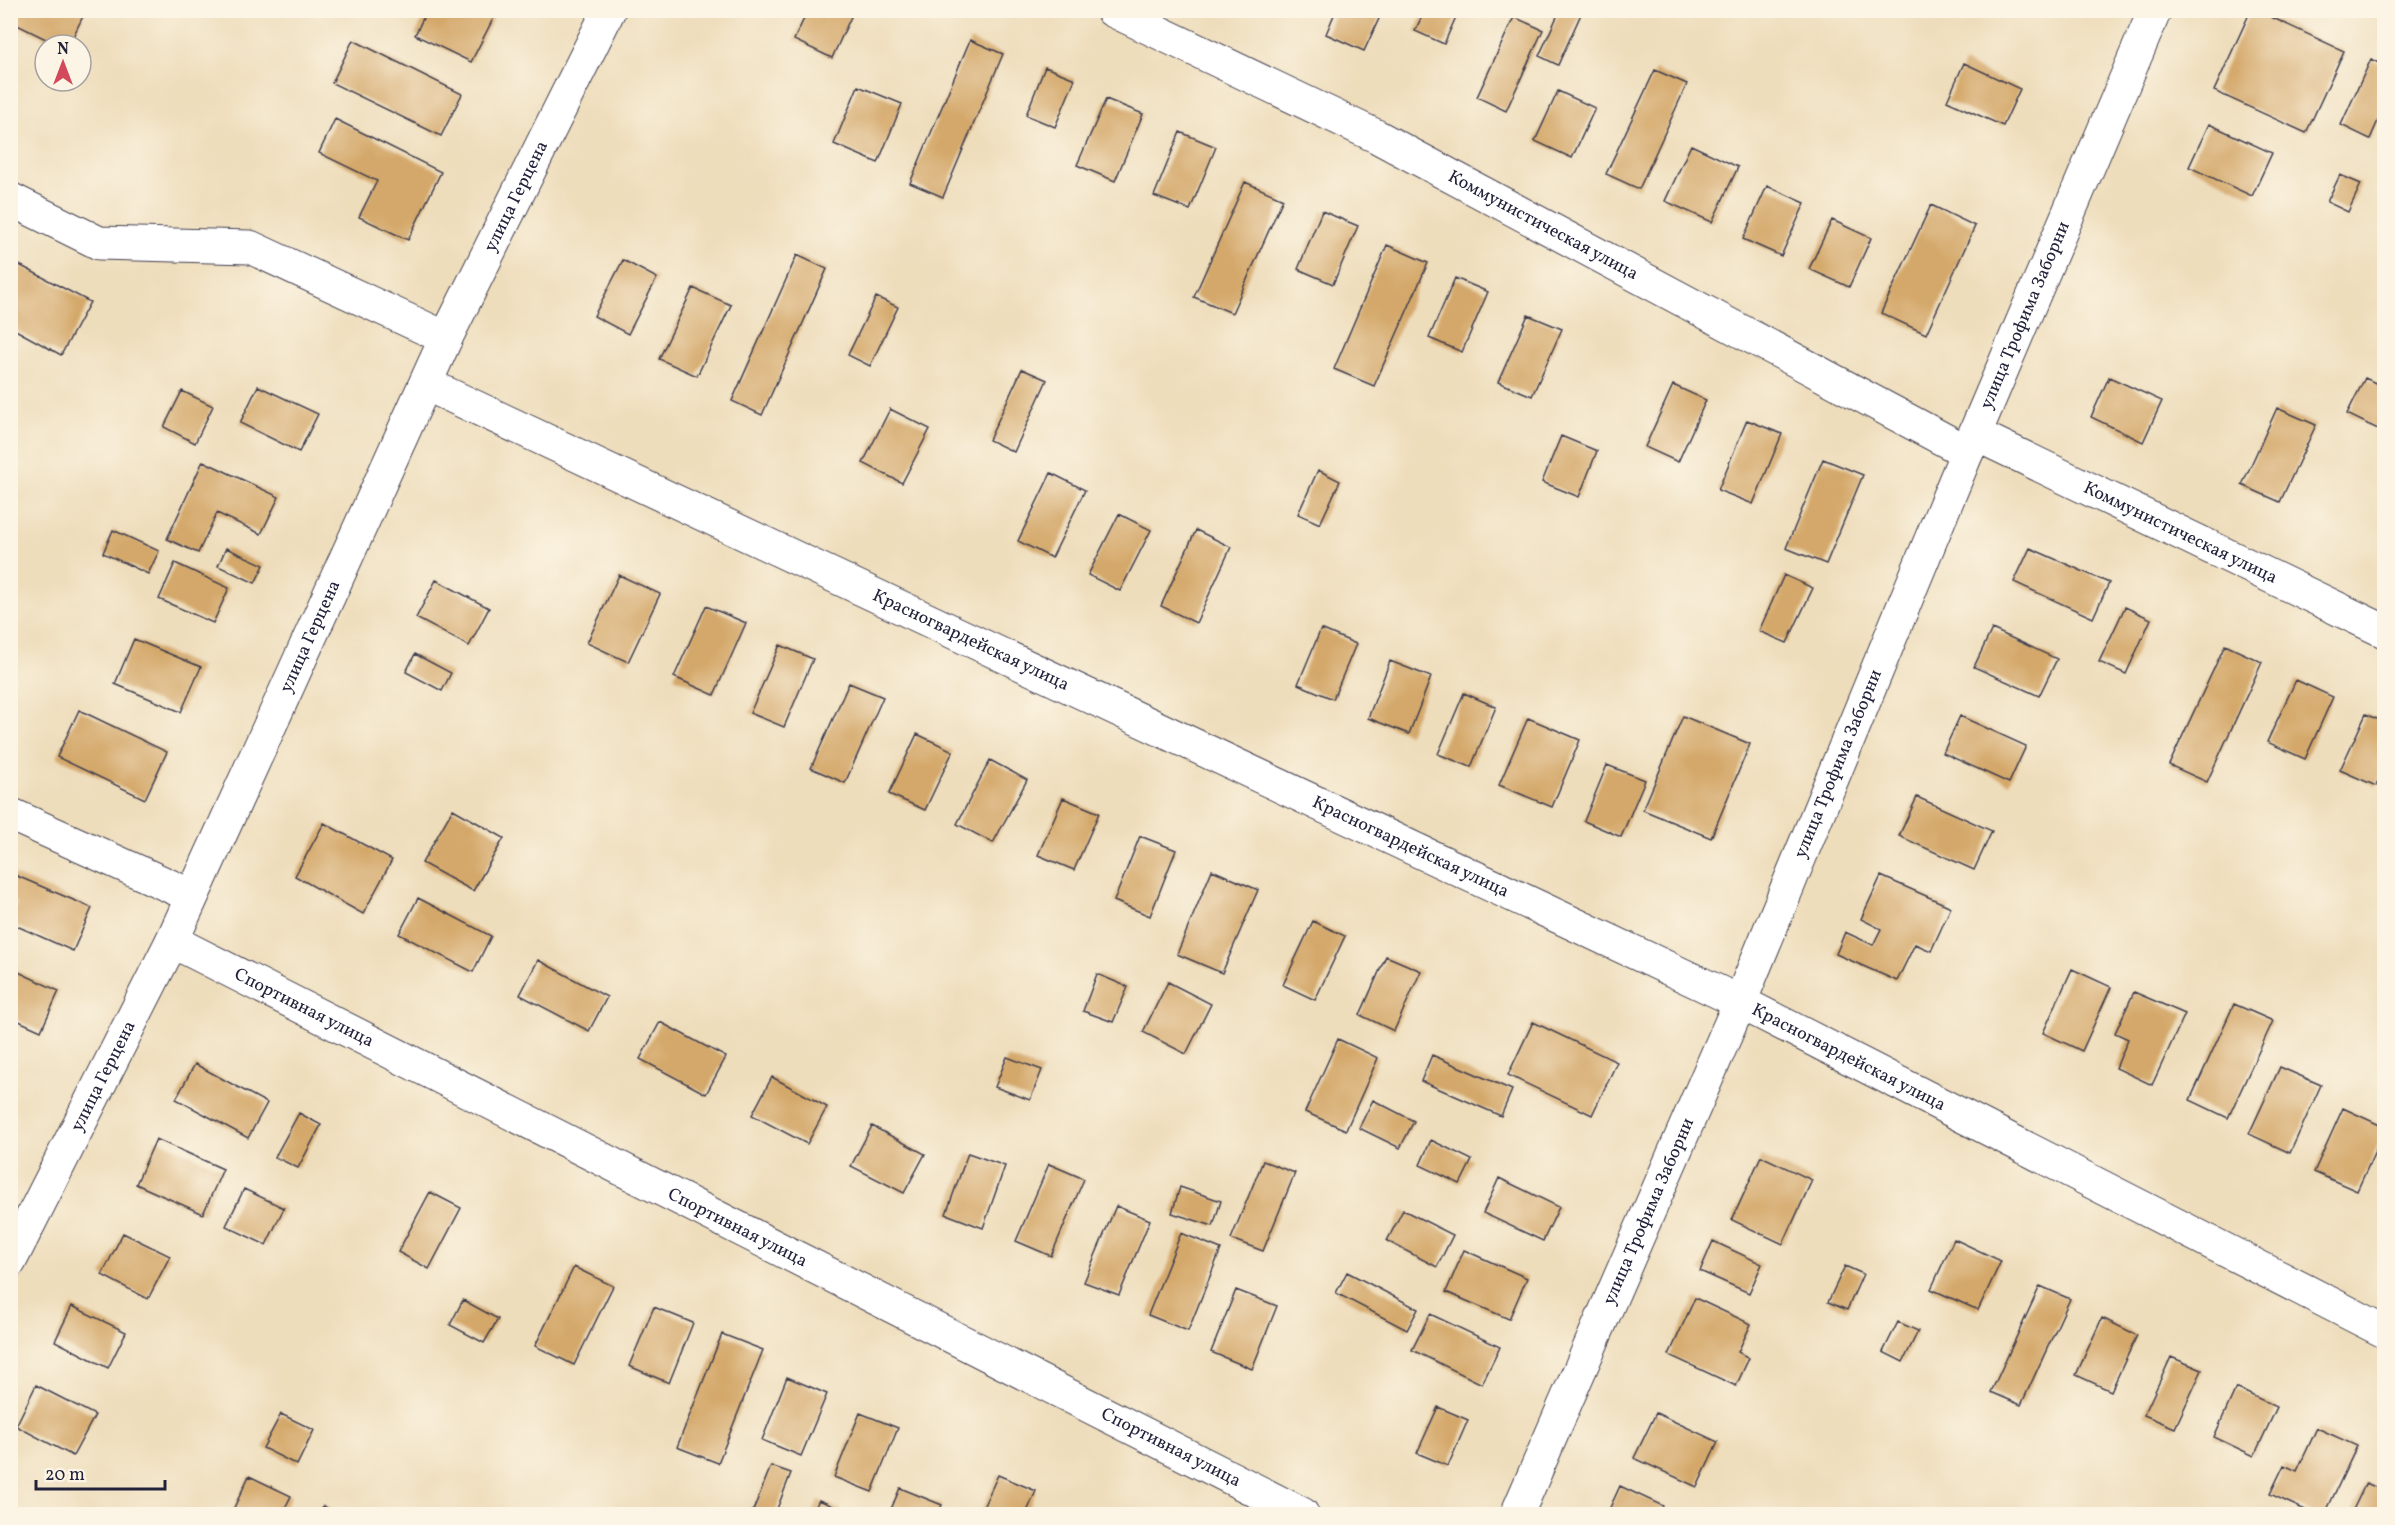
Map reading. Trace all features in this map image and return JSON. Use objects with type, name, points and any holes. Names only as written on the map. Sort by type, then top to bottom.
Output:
[{"type":"street","name":"улица Герцена","points":[[10,1261],[172,941],[446,338],[609,10]]},
{"type":"street","name":"Коммунистическая улица","points":[[1112,10],[1376,136],[1971,443],[2385,631]]},
{"type":"street","name":"улица Трофима Заборни","points":[[1517,1515],[1740,1002],[1971,443],[2156,10]]},
{"type":"street","points":[[10,199],[99,243],[250,247],[446,338]]},
{"type":"street","name":"Красногвардейская улица","points":[[426,384],[1740,1002],[2385,1331]]},
{"type":"street","points":[[10,814],[192,896]]},
{"type":"street","name":"Спортивная улица","points":[[172,941],[1302,1515]]},
{"type":"building","points":[[17,10],[86,10],[75,33],[33,33],[11,22]]},
{"type":"building","points":[[427,10],[486,10],[495,15],[471,62],[415,35]]},
{"type":"building","points":[[808,10],[854,10],[832,58],[794,40]]},
{"type":"building","points":[[1336,10],[1383,10],[1364,51],[1326,34]]},
{"type":"building","points":[[1425,10],[1459,10],[1444,44],[1415,31]]},
{"type":"building","points":[[1560,10],[1574,10],[1581,14],[1558,65],[1539,56]]},
{"type":"building","points":[[2251,10],[2256,10],[2344,51],[2306,133],[2214,91]]},
{"type":"building","points":[[1514,17],[1543,30],[1506,111],[1477,97]]},
{"type":"building","points":[[353,40],[462,94],[441,136],[332,83]]},
{"type":"building","points":[[970,40],[1003,54],[943,197],[910,183]]},
{"type":"building","points":[[2371,59],[2384,65],[2384,107],[2370,139],[2341,125]]},
{"type":"building","points":[[1964,63],[2020,89],[2003,126],[1947,101]]},
{"type":"building","points":[[1045,67],[1075,79],[1055,127],[1026,115]]},
{"type":"building","points":[[1655,70],[1687,84],[1639,189],[1606,174]]},
{"type":"building","points":[[858,86],[902,104],[878,163],[834,144]]},
{"type":"building","points":[[1558,91],[1595,108],[1572,158],[1535,141]]},
{"type":"building","points":[[1106,99],[1143,114],[1115,181],[1077,165]]},
{"type":"building","points":[[335,119],[441,172],[408,240],[359,217],[377,181],[319,153]]},
{"type":"building","points":[[2209,124],[2272,153],[2252,196],[2189,167]]},
{"type":"building","points":[[1180,132],[1216,147],[1190,210],[1154,196]]},
{"type":"building","points":[[1691,145],[1738,167],[1712,222],[1665,201]]},
{"type":"building","points":[[2340,175],[2361,184],[2348,212],[2327,202]]},
{"type":"building","points":[[1245,182],[1283,199],[1232,313],[1194,297]]},
{"type":"building","points":[[1767,186],[1805,203],[1781,256],[1743,239]]},
{"type":"building","points":[[1931,205],[1975,226],[1926,334],[1881,313]]},
{"type":"building","points":[[1322,211],[1358,226],[1333,284],[1298,269]]},
{"type":"building","points":[[1832,220],[1871,238],[1849,287],[1809,269]]},
{"type":"building","points":[[1387,245],[1428,263],[1374,386],[1334,369]]},
{"type":"building","points":[[797,255],[827,269],[762,415],[732,401]]},
{"type":"building","points":[[10,260],[90,302],[61,355],[10,327]]},
{"type":"building","points":[[623,260],[657,278],[628,334],[594,316]]},
{"type":"building","points":[[1455,278],[1488,292],[1462,352],[1429,338]]},
{"type":"building","points":[[693,288],[731,305],[697,376],[659,359]]},
{"type":"building","points":[[876,297],[898,307],[870,366],[848,355]]},
{"type":"building","points":[[1528,315],[1562,329],[1532,396],[1498,382]]},
{"type":"building","points":[[1022,369],[1047,380],[1014,452],[989,440]]},
{"type":"building","points":[[2109,377],[2162,401],[2143,442],[2091,417]]},
{"type":"building","points":[[2365,378],[2384,387],[2384,432],[2347,414]]},
{"type":"building","points":[[1673,385],[1706,400],[1678,462],[1645,447]]},
{"type":"building","points":[[258,386],[318,414],[299,452],[240,423]]},
{"type":"building","points":[[182,391],[213,406],[195,443],[164,427]]},
{"type":"building","points":[[2277,408],[2316,425],[2280,502],[2242,485]]},
{"type":"building","points":[[890,409],[930,429],[902,483],[863,463]]},
{"type":"building","points":[[1747,420],[1782,434],[1753,504],[1718,490]]},
{"type":"building","points":[[1561,436],[1597,451],[1579,497],[1542,482]]},
{"type":"building","points":[[1823,459],[1863,475],[1826,564],[1786,548]]},
{"type":"building","points":[[203,461],[279,497],[261,534],[217,513],[198,553],[167,539]]},
{"type":"building","points":[[1318,470],[1340,481],[1320,524],[1298,514]]},
{"type":"building","points":[[1051,473],[1085,490],[1052,558],[1018,541]]},
{"type":"building","points":[[1119,514],[1151,530],[1120,591],[1088,575]]},
{"type":"building","points":[[113,530],[159,551],[148,574],[103,553]]},
{"type":"building","points":[[1196,530],[1231,547],[1196,623],[1161,606]]},
{"type":"building","points":[[226,548],[264,565],[255,583],[218,566]]},
{"type":"building","points":[[2030,548],[2109,583],[2093,618],[2014,582]]},
{"type":"building","points":[[175,563],[229,588],[213,623],[159,599]]},
{"type":"building","points":[[619,575],[660,594],[628,662],[587,643]]},
{"type":"building","points":[[1784,575],[1813,588],[1787,643],[1759,631]]},
{"type":"building","points":[[436,580],[489,608],[469,646],[416,618]]},
{"type":"building","points":[[706,606],[746,623],[714,695],[674,677]]},
{"type":"building","points":[[2125,607],[2151,619],[2126,674],[2099,662]]},
{"type":"building","points":[[1321,629],[1356,644],[1333,699],[1298,684]]},
{"type":"building","points":[[1992,629],[2057,659],[2039,696],[1974,667]]},
{"type":"building","points":[[134,639],[201,667],[181,712],[115,684]]},
{"type":"building","points":[[780,645],[813,659],[784,727],[750,713]]},
{"type":"building","points":[[2225,645],[2262,662],[2207,782],[2169,765]]},
{"type":"building","points":[[415,654],[451,673],[442,691],[406,672]]},
{"type":"building","points":[[1390,661],[1431,677],[1409,734],[1368,718]]},
{"type":"building","points":[[2296,680],[2333,697],[2305,759],[2267,742]]},
{"type":"building","points":[[849,683],[883,697],[845,783],[811,768]]},
{"type":"building","points":[[1464,693],[1496,707],[1471,767],[1438,754]]},
{"type":"building","points":[[79,710],[167,752],[145,799],[57,757]]},
{"type":"building","points":[[2366,714],[2384,722],[2384,767],[2376,786],[2340,770]]},
{"type":"building","points":[[1683,716],[1750,744],[1711,838],[1643,810]]},
{"type":"building","points":[[1960,716],[2026,746],[2009,783],[1943,753]]},
{"type":"building","points":[[1528,718],[1580,740],[1552,807],[1499,785]]},
{"type":"building","points":[[917,734],[953,751],[925,810],[889,794]]},
{"type":"building","points":[[990,760],[1027,780],[993,843],[957,824]]},
{"type":"building","points":[[1607,765],[1645,780],[1621,837],[1584,821]]},
{"type":"building","points":[[1917,797],[1992,831],[1974,870],[1899,836]]},
{"type":"building","points":[[1063,798],[1099,813],[1074,870],[1038,855]]},
{"type":"building","points":[[453,809],[504,838],[473,891],[422,863]]},
{"type":"building","points":[[324,823],[392,860],[363,914],[295,876]]},
{"type":"building","points":[[1140,836],[1176,850],[1150,916],[1114,901]]},
{"type":"building","points":[[1212,870],[1258,890],[1222,973],[1177,954]]},
{"type":"building","points":[[10,873],[92,908],[73,951],[10,923],[10,916],[17,903],[10,900]]},
{"type":"building","points":[[1881,876],[1951,907],[1931,951],[1915,944],[1897,981],[1836,954],[1845,932],[1873,945],[1881,929],[1861,919]]},
{"type":"building","points":[[418,898],[491,936],[473,972],[399,934]]},
{"type":"building","points":[[1313,921],[1345,936],[1315,1000],[1283,985]]},
{"type":"building","points":[[1386,956],[1421,971],[1394,1031],[1360,1015]]},
{"type":"building","points":[[538,960],[607,997],[589,1031],[520,995]]},
{"type":"building","points":[[10,968],[59,991],[41,1031],[10,1017]]},
{"type":"building","points":[[2072,969],[2111,987],[2082,1051],[2043,1033]]},
{"type":"building","points":[[1097,974],[1128,987],[1113,1022],[1083,1011]]},
{"type":"building","points":[[1168,982],[1211,1004],[1186,1054],[1143,1032]]},
{"type":"building","points":[[2134,992],[2185,1014],[2152,1085],[2116,1068],[2128,1039],[2115,1033]]},
{"type":"building","points":[[2234,1004],[2273,1021],[2228,1118],[2190,1100]]},
{"type":"building","points":[[660,1022],[726,1057],[706,1094],[640,1059]]},
{"type":"building","points":[[1533,1022],[1617,1062],[1592,1115],[1508,1075]]},
{"type":"building","points":[[1338,1039],[1378,1058],[1346,1130],[1305,1112]]},
{"type":"building","points":[[1432,1055],[1512,1090],[1501,1116],[1421,1081]]},
{"type":"building","points":[[1007,1057],[1042,1070],[1030,1100],[995,1087]]},
{"type":"building","points":[[195,1064],[267,1103],[248,1138],[176,1099]]},
{"type":"building","points":[[2280,1067],[2321,1085],[2290,1153],[2249,1134]]},
{"type":"building","points":[[772,1077],[827,1107],[807,1144],[752,1115]]},
{"type":"building","points":[[1373,1100],[1414,1121],[1400,1148],[1359,1128]]},
{"type":"building","points":[[2343,1108],[2384,1127],[2384,1132],[2357,1191],[2314,1172]]},
{"type":"building","points":[[299,1113],[321,1125],[298,1168],[275,1157]]},
{"type":"building","points":[[872,1126],[925,1154],[904,1193],[851,1166]]},
{"type":"building","points":[[156,1139],[223,1169],[203,1214],[136,1184]]},
{"type":"building","points":[[1431,1140],[1472,1160],[1460,1184],[1420,1165]]},
{"type":"building","points":[[968,1153],[1005,1166],[983,1228],[946,1214]]},
{"type":"building","points":[[1761,1156],[1812,1180],[1783,1244],[1732,1220]]},
{"type":"building","points":[[1263,1161],[1295,1173],[1263,1251],[1231,1239]]},
{"type":"building","points":[[1049,1164],[1084,1179],[1051,1256],[1016,1241]]},
{"type":"building","points":[[1499,1178],[1559,1207],[1543,1241],[1483,1213]]},
{"type":"building","points":[[1180,1187],[1221,1201],[1213,1226],[1172,1213]]},
{"type":"building","points":[[244,1189],[284,1208],[266,1245],[226,1226]]},
{"type":"building","points":[[430,1192],[461,1208],[429,1269],[398,1252]]},
{"type":"building","points":[[1116,1206],[1150,1220],[1119,1295],[1084,1282]]},
{"type":"building","points":[[1403,1210],[1453,1235],[1437,1267],[1387,1241]]},
{"type":"building","points":[[123,1233],[170,1256],[148,1299],[102,1275]]},
{"type":"building","points":[[1181,1233],[1221,1249],[1188,1331],[1148,1315]]},
{"type":"building","points":[[1954,1239],[2001,1261],[1978,1310],[1931,1289]]},
{"type":"building","points":[[1713,1241],[1762,1264],[1749,1293],[1700,1271]]},
{"type":"building","points":[[1464,1250],[1527,1278],[1509,1319],[1446,1292]]},
{"type":"building","points":[[1845,1266],[1863,1274],[1847,1310],[1828,1302]]},
{"type":"building","points":[[574,1267],[613,1286],[574,1365],[535,1346]]},
{"type":"building","points":[[1347,1272],[1418,1309],[1407,1330],[1336,1293]]},
{"type":"building","points":[[2040,1286],[2070,1299],[2021,1405],[1991,1392]]},
{"type":"building","points":[[1236,1290],[1277,1306],[1252,1369],[1211,1352]]},
{"type":"building","points":[[1695,1298],[1751,1324],[1738,1352],[1749,1358],[1736,1386],[1669,1355]]},
{"type":"building","points":[[463,1300],[498,1319],[484,1343],[450,1325]]},
{"type":"building","points":[[72,1306],[126,1332],[108,1368],[55,1341]]},
{"type":"building","points":[[654,1307],[693,1323],[669,1383],[629,1366]]},
{"type":"building","points":[[1430,1314],[1500,1347],[1482,1384],[1412,1350]]},
{"type":"building","points":[[2102,1318],[2137,1335],[2111,1391],[2076,1375]]},
{"type":"building","points":[[1898,1322],[1918,1331],[1903,1362],[1883,1352]]},
{"type":"building","points":[[722,1334],[763,1350],[718,1463],[677,1447]]},
{"type":"building","points":[[2171,1357],[2202,1370],[2175,1428],[2144,1415]]},
{"type":"building","points":[[787,1377],[827,1394],[801,1456],[762,1440]]},
{"type":"building","points":[[36,1385],[95,1415],[73,1456],[16,1426]]},
{"type":"building","points":[[2236,1388],[2277,1407],[2254,1456],[2214,1437]]},
{"type":"building","points":[[1438,1407],[1468,1420],[1448,1466],[1417,1453]]},
{"type":"building","points":[[860,1413],[898,1428],[872,1492],[834,1477]]},
{"type":"building","points":[[1656,1413],[1718,1442],[1697,1487],[1634,1458]]},
{"type":"building","points":[[281,1414],[314,1430],[297,1465],[263,1448]]},
{"type":"building","points":[[2317,1428],[2357,1446],[2325,1514],[2314,1514],[2270,1494],[2284,1465],[2297,1471]]},
{"type":"building","points":[[771,1466],[791,1473],[775,1514],[752,1513]]},
{"type":"building","points":[[998,1475],[1036,1491],[1026,1514],[980,1514]]},
{"type":"building","points":[[249,1476],[291,1496],[282,1514],[231,1514]]},
{"type":"building","points":[[2366,1483],[2382,1490],[2384,1484],[2384,1514],[2351,1514]]},
{"type":"building","points":[[1620,1486],[1663,1506],[1659,1514],[1607,1514]]},
{"type":"building","points":[[900,1488],[942,1505],[938,1514],[889,1514]]},
{"type":"building","points":[[819,1500],[851,1514],[812,1514]]},
{"type":"building","points":[[323,1506],[341,1514],[319,1514]]}]
